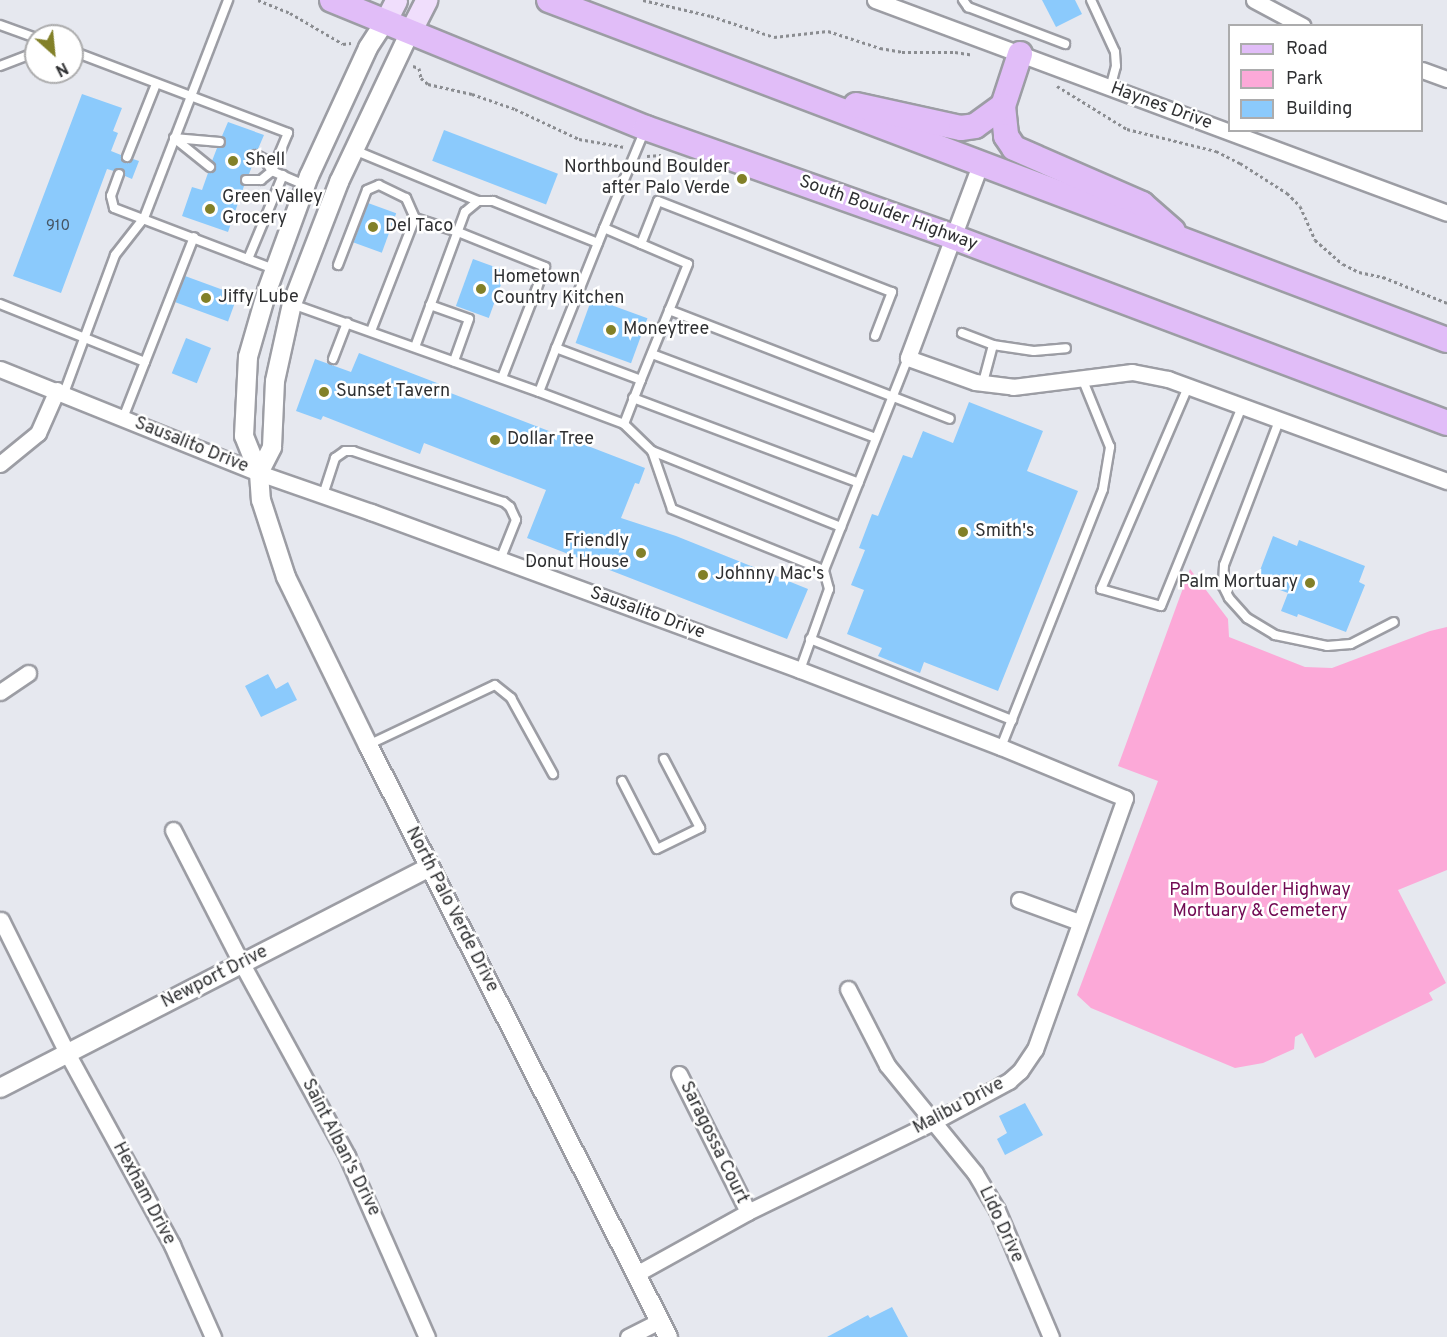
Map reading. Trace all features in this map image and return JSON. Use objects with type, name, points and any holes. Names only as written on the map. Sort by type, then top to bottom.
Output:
[{"type":"main road","name":"South Boulder Highway","points":[[332,0],[391,10],[411,30],[646,128],[952,237],[1447,423]]},
{"type":"main road","points":[[411,30],[426,0]]},
{"type":"main road","points":[[549,0],[1447,340]]},
{"type":"main road","points":[[1020,54],[1003,106],[1006,136],[1014,148],[1142,204],[1188,243]]},
{"type":"main road","points":[[796,95],[861,105],[961,128],[975,126],[1003,106]]},
{"type":"street","points":[[1254,0],[1299,24]]},
{"type":"street","name":"Haynes Drive","points":[[884,2],[1228,132]]},
{"type":"street","points":[[259,473],[244,436],[248,357],[267,291],[305,185],[368,48],[391,10]]},
{"type":"street","points":[[259,473],[272,447],[274,381],[292,304],[354,150],[411,30]]},
{"type":"street","points":[[1423,70],[1447,79]]},
{"type":"street","name":"Haynes Drive","points":[[1229,132],[1447,213]]},
{"type":"street","points":[[980,165],[908,358],[983,383],[1013,387],[1132,372],[1188,387],[1447,481]]},
{"type":"street","points":[[267,291],[292,304]]},
{"type":"street","name":"Sausalito Drive","points":[[0,369],[259,473],[800,669],[1125,798]]},
{"type":"street","points":[[0,464],[38,433],[60,392]]},
{"type":"street","name":"North Palo Verde Drive","points":[[259,473],[261,500],[286,577],[368,745],[664,1329]]},
{"type":"street","points":[[0,692],[28,673]]},
{"type":"street","name":"Malibu Drive","points":[[636,1274],[748,1212],[933,1122],[1009,1081],[1020,1071],[1035,1048],[1125,798]]},
{"type":"street","name":"Saint Alban's Drive","points":[[173,830],[242,964],[347,1156],[428,1337]]},
{"type":"street","name":"Newport Drive","points":[[0,1088],[430,867]]},
{"type":"street","points":[[1019,900],[1080,922]]},
{"type":"street","name":"Hexham Drive","points":[[1,920],[67,1053],[172,1245],[213,1337]]},
{"type":"street","name":"Lido Drive","points":[[848,988],[886,1065],[975,1173],[997,1210],[1051,1337]]},
{"type":"street","name":"Saragossa Court","points":[[679,1074],[748,1212]]},
{"type":"street","points":[[628,1337],[664,1329]]},
{"type":"lane","points":[[60,392],[115,255],[144,218],[228,0]]},
{"type":"lane","points":[[963,0],[968,7],[1065,44]]},
{"type":"lane","points":[[1091,0],[1115,52],[1116,66],[1110,88]]},
{"type":"lane","points":[[0,25],[24,34]]},
{"type":"lane","points":[[84,56],[288,133],[273,171],[261,180],[246,180]]},
{"type":"lane","points":[[0,66],[24,57]]},
{"type":"lane","points":[[127,157],[156,84]]},
{"type":"lane","points":[[539,392],[603,228],[646,128]]},
{"type":"lane","points":[[174,138],[220,142]]},
{"type":"lane","points":[[174,138],[210,167]]},
{"type":"lane","points":[[354,150],[478,201],[493,201],[598,243]]},
{"type":"lane","points":[[256,155],[264,159],[273,171],[305,185]]},
{"type":"lane","points":[[119,174],[111,201],[121,212],[144,218],[275,270]]},
{"type":"lane","points":[[248,259],[283,175]]},
{"type":"lane","points":[[338,265],[367,190],[379,185],[406,198],[415,218],[371,331]]},
{"type":"lane","points":[[415,347],[465,212],[478,201]]},
{"type":"lane","points":[[641,244],[658,201],[892,292],[875,336]]},
{"type":"lane","points":[[415,218],[458,232],[545,267],[502,378]]},
{"type":"lane","points":[[603,228],[688,264],[624,424]]},
{"type":"lane","points":[[123,418],[194,237]]},
{"type":"lane","points":[[0,304],[145,362]]},
{"type":"lane","points":[[292,304],[624,424],[652,451],[841,527]]},
{"type":"lane","points":[[430,305],[469,319],[454,361]]},
{"type":"lane","points":[[669,310],[950,419]]},
{"type":"lane","points":[[333,359],[347,322]]},
{"type":"lane","points":[[962,333],[993,345],[1034,351],[1066,348]]},
{"type":"lane","points":[[983,383],[993,345]]},
{"type":"lane","points":[[556,348],[641,380]]},
{"type":"lane","points":[[652,354],[876,438]]},
{"type":"lane","points":[[800,669],[829,589],[824,570],[908,358]]},
{"type":"lane","points":[[1001,747],[1103,489],[1110,447],[1082,378]]},
{"type":"lane","points":[[1188,387],[1101,589],[1161,606],[1242,407]]},
{"type":"lane","points":[[633,398],[859,483]]},
{"type":"lane","points":[[1279,421],[1224,565],[1223,586],[1229,597],[1247,618],[1275,634],[1327,646],[1351,644],[1394,622]]},
{"type":"lane","points":[[323,495],[335,458],[345,452],[353,451],[504,502],[510,507],[516,520],[500,560]]},
{"type":"lane","points":[[652,451],[672,509],[824,570]]},
{"type":"lane","points":[[810,639],[1012,720]]},
{"type":"lane","points":[[368,745],[495,685],[511,698],[553,774]]},
{"type":"lane","points":[[622,781],[657,849],[700,828],[664,759]]},
{"type":"path","points":[[258,0],[290,13],[343,44],[353,42]]},
{"type":"path","points":[[643,0],[711,16],[774,38],[828,32],[880,48],[902,52],[955,52],[981,56]]},
{"type":"path","points":[[419,68],[421,78],[428,84],[472,94],[515,109],[579,139],[609,143],[636,150],[650,157],[662,155]]},
{"type":"path","points":[[1049,82],[1127,129],[1216,151],[1240,163],[1287,193],[1300,206],[1316,240],[1343,264],[1359,272],[1383,277],[1447,303]]},
{"type":"green space","name":"Palm Boulder Highway Mortuary & Cemetery","points":[[1190,569],[1228,619],[1229,637],[1305,667],[1332,668],[1430,631],[1447,627],[1447,870],[1398,890],[1446,983],[1429,993],[1433,1000],[1315,1058],[1302,1033],[1295,1037],[1294,1049],[1263,1063],[1235,1068],[1091,1008],[1077,995],[1158,781],[1118,766]]},
{"type":"building","points":[[1042,0],[1075,0],[1082,14],[1056,27]]},
{"type":"building","points":[[82,94],[122,108],[113,131],[118,133],[111,151],[121,155],[125,163],[133,159],[139,161],[132,179],[125,176],[122,169],[114,171],[107,169],[61,293],[13,276]]},
{"type":"building","name":"Shell","points":[[228,122],[264,135],[258,149],[250,153],[254,161],[249,174],[241,178],[244,186],[228,232],[182,216],[192,187],[202,190],[208,173],[215,170],[216,165],[212,161],[217,148],[225,145],[226,140],[222,136]]},
{"type":"building","points":[[444,130],[558,174],[546,205],[432,161]]},
{"type":"building","name":"Del Taco","points":[[368,203],[396,213],[382,253],[354,242]]},
{"type":"building","name":"Hometown Country Kitchen","points":[[473,259],[506,271],[489,318],[456,306]]},
{"type":"building","name":"Jiffy Lube","points":[[185,276],[238,295],[228,321],[175,302]]},
{"type":"building","name":"Moneytree","points":[[592,298],[647,318],[631,363],[576,343]]},
{"type":"building","points":[[186,338],[211,348],[197,383],[172,373]]},
{"type":"building","points":[[359,353],[450,388],[448,392],[645,468],[639,484],[635,483],[621,518],[676,536],[808,589],[787,639],[527,538],[546,490],[424,443],[420,454],[323,416],[321,420],[296,411],[315,359],[351,372]]},
{"type":"building","name":"Smith's","points":[[969,402],[1043,431],[1027,471],[1078,491],[998,691],[924,662],[920,673],[878,656],[882,648],[847,634],[864,590],[851,585],[865,550],[859,548],[872,514],[878,516],[903,455],[912,458],[923,431],[953,443]]},
{"type":"building","name":"Palm Mortuary","points":[[1273,536],[1297,546],[1299,540],[1365,566],[1359,582],[1365,585],[1346,632],[1298,614],[1297,617],[1281,611],[1288,593],[1256,581]]},
{"type":"building","points":[[268,674],[276,689],[288,682],[297,700],[261,717],[245,686]]},
{"type":"building","points":[[1025,1103],[1043,1135],[1005,1155],[997,1139],[1007,1133],[999,1116]]},
{"type":"building","points":[[892,1307],[908,1337],[827,1337],[868,1315],[870,1318]]},
{"type":"place","name":"Shell","points":[[233,161]]},
{"type":"place","name":"Northbound Boulder after Palo Verde","points":[[742,179]]},
{"type":"place","name":"Green Valley Grocery","points":[[210,209]]},
{"type":"place","name":"Del Taco","points":[[373,227]]},
{"type":"place","name":"Hometown Country Kitchen","points":[[481,289]]},
{"type":"place","name":"Jiffy Lube","points":[[206,298]]},
{"type":"place","name":"Moneytree","points":[[611,330]]},
{"type":"place","name":"Sunset Tavern","points":[[324,392]]},
{"type":"place","name":"Dollar Tree","points":[[495,440]]},
{"type":"place","name":"Smith's","points":[[963,532]]},
{"type":"place","name":"Friendly Donut House","points":[[641,553]]},
{"type":"place","name":"Johnny Mac's","points":[[703,575]]},
{"type":"place","name":"Palm Mortuary","points":[[1310,583]]}]
